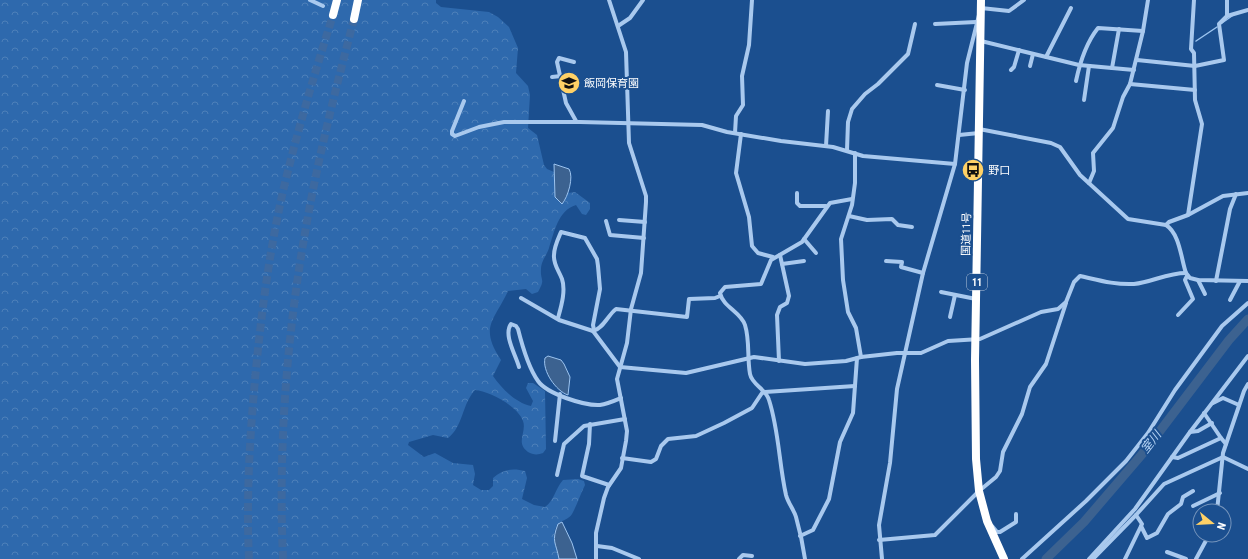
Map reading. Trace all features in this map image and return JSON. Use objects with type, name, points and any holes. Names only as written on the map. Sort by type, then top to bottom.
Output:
[{"type":"highway","points":[[333,15],[337,2]]},
{"type":"highway","points":[[354,19],[358,2]]},
{"type":"highway","name":"国道11号","points":[[981,4],[976,299],[976,459],[979,491],[988,524],[1004,559]]},
{"type":"street","points":[[310,0],[323,6]]},
{"type":"street","points":[[596,559],[596,533],[606,492],[609,485],[618,473],[627,431],[617,379],[627,343],[631,311],[642,273],[646,196],[630,148],[626,52],[609,0]]},
{"type":"street","points":[[618,26],[630,18],[643,0]]},
{"type":"street","points":[[735,133],[736,116],[743,105],[742,76],[749,45],[752,0]]},
{"type":"street","points":[[876,559],[882,558],[879,540],[879,525],[882,501],[890,463],[897,389],[923,273],[955,164],[967,63],[976,22],[981,4],[1008,11],[1024,0]]},
{"type":"street","points":[[1089,183],[1094,171],[1093,153],[1113,128],[1123,97],[1130,84],[1143,32],[1148,0]]},
{"type":"street","points":[[1188,215],[1201,129],[1201,119],[1194,100],[1195,66],[1194,53],[1191,49],[1194,0]]},
{"type":"street","points":[[1227,0],[1227,16]]},
{"type":"street","points":[[1046,57],[1071,8]]},
{"type":"street","points":[[1137,60],[1195,66],[1224,60],[1219,24],[1227,16],[1248,10]]},
{"type":"street","points":[[934,24],[976,22]]},
{"type":"street","points":[[847,150],[848,122],[852,109],[865,94],[878,84],[908,54],[915,24]]},
{"type":"street","points":[[1076,81],[1079,65],[1088,42],[1098,28],[1143,32]]},
{"type":"street","points":[[1112,68],[1119,29]]},
{"type":"street","points":[[980,41],[1079,65],[1134,70]]},
{"type":"street","points":[[1011,70],[1014,67],[1019,50]]},
{"type":"street","points":[[1030,66],[1033,54]]},
{"type":"street","points":[[574,62],[557,58],[566,103],[576,122]]},
{"type":"street","points":[[1084,100],[1089,66]]},
{"type":"street","points":[[552,77],[561,76]]},
{"type":"street","points":[[1130,84],[1195,90]]},
{"type":"street","points":[[937,85],[965,90]]},
{"type":"street","points":[[464,101],[452,131],[452,134],[455,136],[480,127],[504,122],[702,125],[735,133],[847,150],[863,156],[955,164]]},
{"type":"street","points":[[826,146],[828,111]]},
{"type":"street","points":[[959,135],[979,131],[1055,144],[1064,152],[1080,175],[1128,219],[1160,226],[1166,225],[1173,220],[1188,215],[1223,196],[1248,193]]},
{"type":"street","points":[[741,134],[736,173],[749,217],[752,246],[758,253],[773,257],[788,251],[804,239],[826,206],[834,201],[852,199]]},
{"type":"street","points":[[800,536],[813,530],[828,504],[840,442],[853,413],[859,358],[856,328],[848,312],[843,280],[841,239],[849,216],[855,183],[855,153]]},
{"type":"street","points":[[797,193],[797,203],[800,206],[826,206]]},
{"type":"street","points":[[1216,281],[1230,209],[1236,194]]},
{"type":"street","points":[[849,216],[867,220],[892,219],[898,225],[912,227]]},
{"type":"street","points":[[619,220],[645,222]]},
{"type":"street","points":[[606,221],[610,235],[644,238]]},
{"type":"street","points":[[1166,225],[1175,236],[1186,275],[1185,280],[1193,299],[1178,315]]},
{"type":"street","points":[[558,318],[563,297],[563,286],[562,278],[554,258],[554,251],[561,232],[585,238],[597,259],[600,289],[592,325],[593,331],[620,367],[686,373],[754,357],[805,364],[846,361],[904,353],[922,353],[952,340],[976,340],[1041,312],[1058,309],[1066,302]]},
{"type":"street","points":[[804,239],[816,253]]},
{"type":"street","points":[[779,361],[777,315],[780,307],[787,303],[789,296],[780,255]]},
{"type":"street","points":[[720,296],[720,293],[725,287],[761,284],[773,257]]},
{"type":"street","points":[[886,261],[902,262],[901,267],[923,273]]},
{"type":"street","points":[[782,264],[804,262]]},
{"type":"street","points":[[879,540],[935,535],[1000,471],[1004,452],[1022,414],[1030,387],[1046,364],[1066,302],[1074,282],[1080,276],[1124,284],[1144,282],[1174,273],[1186,275],[1198,280],[1248,281]]},
{"type":"street","points":[[1198,280],[1204,294]]},
{"type":"street","points":[[1230,300],[1240,281]]},
{"type":"street","points":[[941,292],[976,299]]},
{"type":"street","points":[[950,316],[955,295]]},
{"type":"street","points":[[521,298],[558,318],[593,331],[599,329],[611,313],[616,310],[687,317],[690,299],[715,298],[720,296]]},
{"type":"street","points":[[720,296],[745,323],[750,359],[750,375],[769,398],[776,422],[786,494],[796,517],[805,559]]},
{"type":"street","points":[[1022,559],[1086,501],[1126,461],[1148,433],[1175,390],[1222,326],[1248,303]]},
{"type":"street","points":[[519,367],[508,331],[511,324],[516,326],[518,329],[526,356],[539,382],[560,394],[592,405],[608,403],[621,398]]},
{"type":"street","points":[[1089,559],[1135,509],[1204,413],[1248,356]]},
{"type":"street","points":[[1218,503],[1223,457],[1226,444],[1239,405],[1248,384]]},
{"type":"street","points":[[622,458],[651,462],[656,459],[661,446],[668,439],[693,437],[724,423],[752,408],[765,392],[855,386]]},
{"type":"street","points":[[555,441],[560,394]]},
{"type":"street","points":[[1211,404],[1220,398],[1239,405]]},
{"type":"street","points":[[1204,413],[1226,444]]},
{"type":"street","points":[[557,475],[564,444],[584,426],[625,419]]},
{"type":"street","points":[[590,424],[589,448],[582,476],[609,485]]},
{"type":"street","points":[[1190,432],[1198,431],[1212,424]]},
{"type":"street","points":[[1172,458],[1178,458],[1221,438]]},
{"type":"street","points":[[1223,457],[1248,469]]},
{"type":"street","points":[[1093,559],[1164,484],[1223,457]]},
{"type":"street","points":[[1136,515],[1140,519],[1146,538],[1157,533],[1168,514],[1181,504],[1183,496],[1193,491]]},
{"type":"street","points":[[1199,503],[1220,493]]},
{"type":"street","points":[[988,524],[1000,532],[1016,522],[1016,514]]},
{"type":"street","points":[[1125,559],[1141,526]]},
{"type":"street","points":[[1196,559],[1205,543]]},
{"type":"street","points":[[597,546],[612,548],[639,559]]},
{"type":"street","points":[[1167,552],[1186,559]]},
{"type":"street","points":[[739,559],[743,555],[752,556]]},
{"type":"green space","points":[[0,0],[436,0],[436,3],[441,7],[489,12],[498,17],[509,27],[518,48],[516,73],[528,86],[530,95],[528,128],[537,135],[544,165],[547,169],[554,172],[554,187],[564,203],[568,193],[575,192],[590,203],[590,209],[586,215],[582,214],[576,205],[565,212],[561,217],[541,266],[542,282],[538,292],[532,294],[526,289],[508,291],[491,324],[491,340],[494,349],[501,360],[493,376],[496,381],[514,398],[531,406],[533,401],[526,388],[528,383],[533,383],[545,391],[546,449],[543,453],[534,454],[524,449],[522,441],[524,425],[520,415],[509,405],[495,396],[475,390],[467,402],[457,428],[448,438],[433,435],[409,442],[408,445],[424,457],[435,453],[453,463],[473,465],[475,474],[473,485],[481,490],[489,490],[493,486],[493,478],[504,471],[525,471],[527,478],[522,499],[534,505],[545,507],[553,498],[563,480],[578,479],[584,481],[585,485],[571,516],[559,523],[554,531],[554,541],[559,559],[0,559]]},
{"type":"shaded area","points":[[554,164],[569,169],[571,177],[570,187],[562,204],[555,197]]},
{"type":"shaded area","points":[[548,356],[561,360],[564,364],[570,377],[568,395],[563,393],[551,380],[545,363],[545,358]]},
{"type":"shaded area","points":[[562,522],[572,543],[577,559],[559,559],[554,539],[558,524]]},
{"type":"waterway","points":[[1222,23],[1232,16]]},
{"type":"waterway","points":[[1196,41],[1217,27]]},
{"type":"waterway","name":"室川","points":[[1046,559],[1084,522],[1144,452],[1229,340],[1248,319]]},
{"type":"tunnel","points":[[249,559],[248,488],[250,440],[256,369],[267,278],[279,210],[289,165],[333,15]]},
{"type":"tunnel","points":[[283,559],[283,430],[295,301],[308,216],[318,167],[335,92],[354,19]]},
{"type":"place","name":"飯岡保育園","points":[[569,83]]},
{"type":"place","name":"野口","points":[[973,170]]}]
